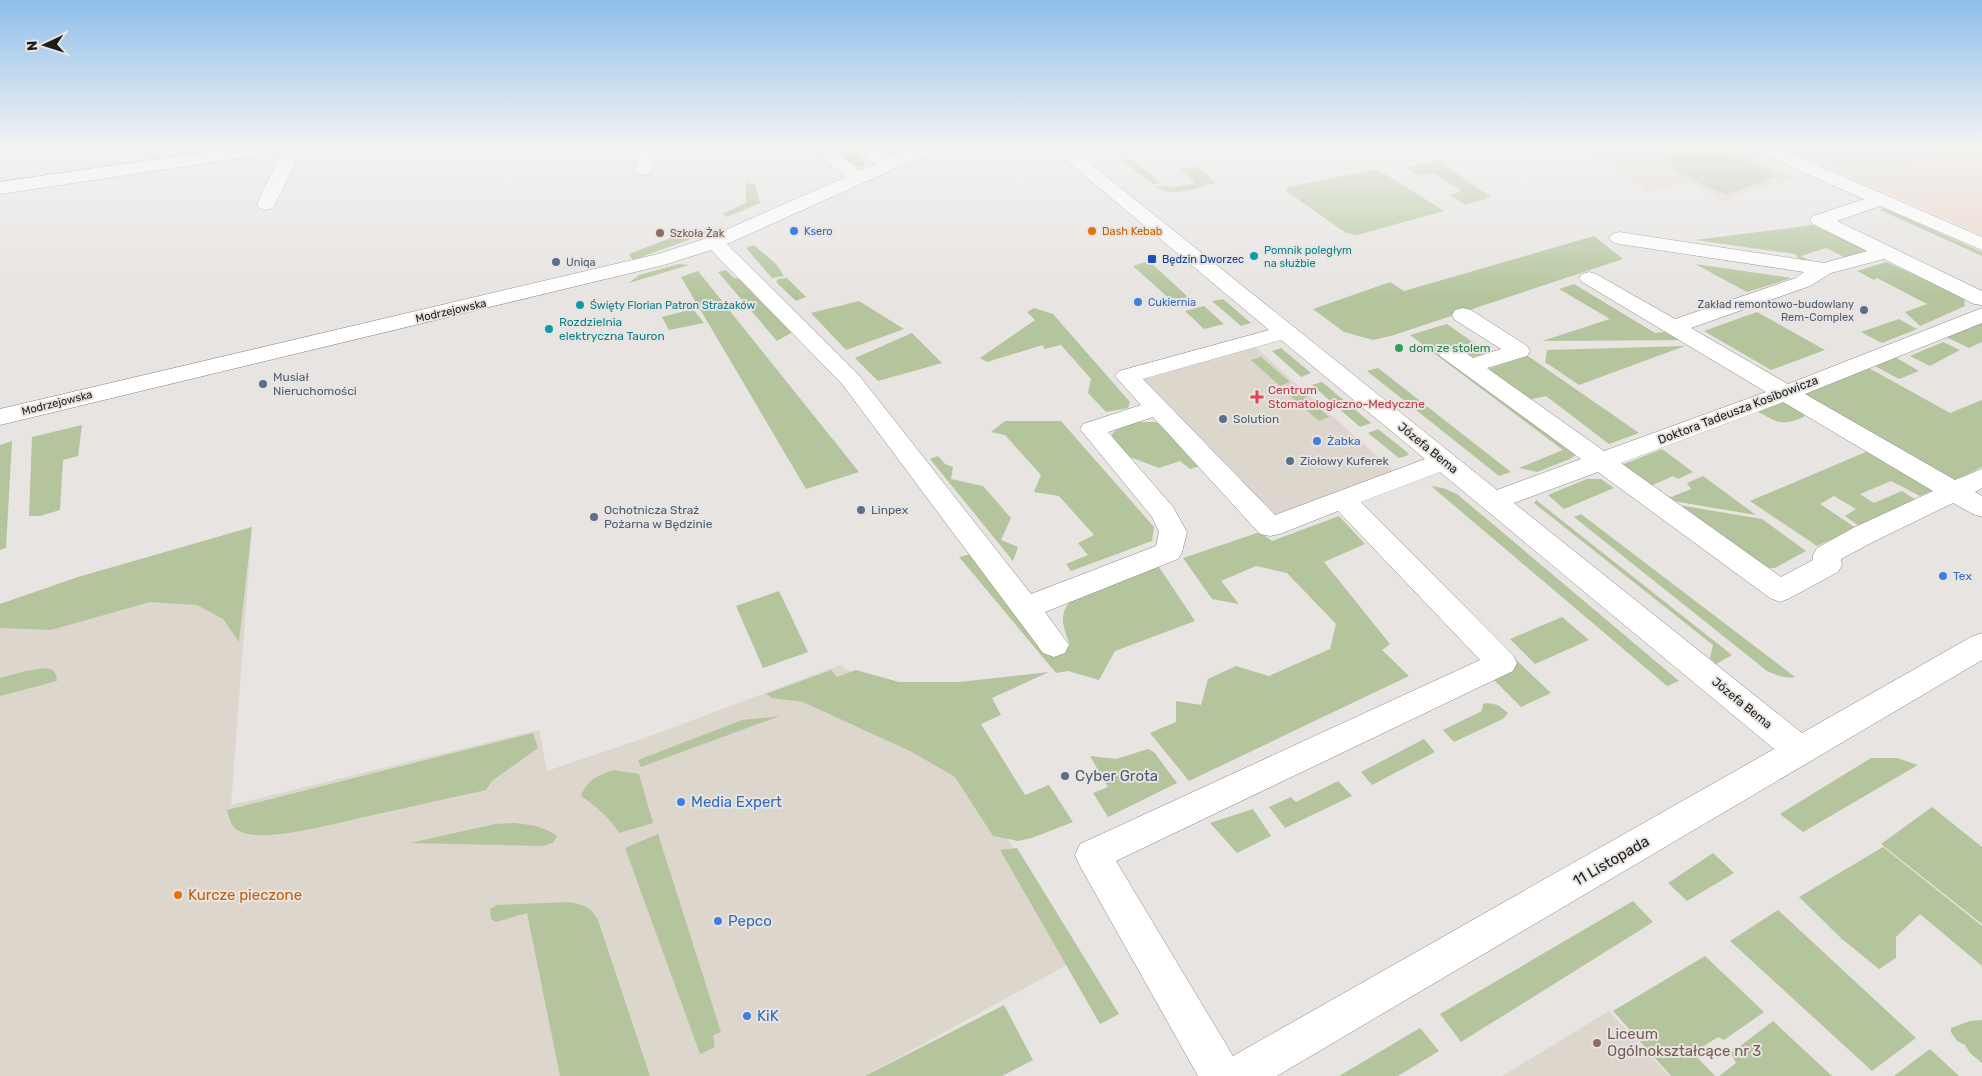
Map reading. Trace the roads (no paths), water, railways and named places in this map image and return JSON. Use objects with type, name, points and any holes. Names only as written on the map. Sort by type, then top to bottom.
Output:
[{"type":"street","points":[[266,204],[270,195]]},
{"type":"street","name":"Modrzejowska","points":[[0,418],[609,274],[664,259],[714,242],[819,195]]},
{"type":"street","name":"Józefa Bema","points":[[1118,195],[1800,750]]},
{"type":"street","points":[[1870,195],[1982,244]]},
{"type":"street","points":[[1881,200],[1820,220],[1982,299]]},
{"type":"street","points":[[1619,238],[1824,269]]},
{"type":"street","points":[[714,242],[850,379],[1054,645]]},
{"type":"street","points":[[1674,328],[1803,282],[1824,269],[1886,252]]},
{"type":"street","points":[[1588,278],[1982,508]]},
{"type":"street","points":[[1463,315],[1519,352],[1468,367]]},
{"type":"street","name":"Doktora Tadeusza Kosibowicza","points":[[1494,501],[1786,393],[1982,315]]},
{"type":"street","points":[[1286,332],[1126,376],[1270,528],[1444,461]]},
{"type":"street","points":[[1448,351],[1780,591],[1828,565],[1827,555],[1982,478]]},
{"type":"street","points":[[1025,608],[1168,552],[1173,532],[1164,513],[1092,429],[1157,408]]},
{"type":"street","points":[[1221,1076],[1094,855],[1502,662],[1343,500]]},
{"type":"street","name":"11 Listopada","points":[[1238,1076],[1982,645]]},
{"type":"place","name":"Ksero","points":[[794,231]]},
{"type":"place","name":"Dash Kebab","points":[[1092,231]]},
{"type":"place","name":"Szkoła Żak","points":[[660,233]]},
{"type":"place","name":"Pomnik poległym na służbie","points":[[1254,256]]},
{"type":"place","name":"Będzin Dworzec","points":[[1152,259]]},
{"type":"place","name":"Uniqa","points":[[556,262]]},
{"type":"place","name":"Cukiernia","points":[[1138,302]]},
{"type":"place","name":"Święty Florian Patron Strażaków","points":[[580,305]]},
{"type":"place","name":"Zakład remontowo-budowlany Rem-Complex","points":[[1864,310]]},
{"type":"place","name":"Rozdzielnia elektryczna Tauron","points":[[549,329]]},
{"type":"place","name":"dom ze stolem","points":[[1399,348]]},
{"type":"place","name":"Musiał Nieruchomości","points":[[263,384]]},
{"type":"place","name":"Centrum Stomatologiczno-Medyczne","points":[[1257,397]]},
{"type":"place","name":"Solution","points":[[1223,419]]},
{"type":"place","name":"Żabka","points":[[1317,441]]},
{"type":"place","name":"Ziołowy Kuferek","points":[[1290,461]]},
{"type":"place","name":"Linpex","points":[[861,510]]},
{"type":"place","name":"Ochotnicza Straż Pożarna w Będzinie","points":[[594,517]]},
{"type":"place","name":"Tex","points":[[1943,576]]},
{"type":"place","name":"Cyber Grota","points":[[1065,776]]},
{"type":"place","name":"Media Expert","points":[[681,802]]},
{"type":"place","name":"Kurcze pieczone","points":[[178,895]]},
{"type":"place","name":"Pepco","points":[[718,921]]},
{"type":"place","name":"KiK","points":[[747,1016]]},
{"type":"place","name":"Liceum Ogólnokształcące nr 3","points":[[1597,1043]]}]
